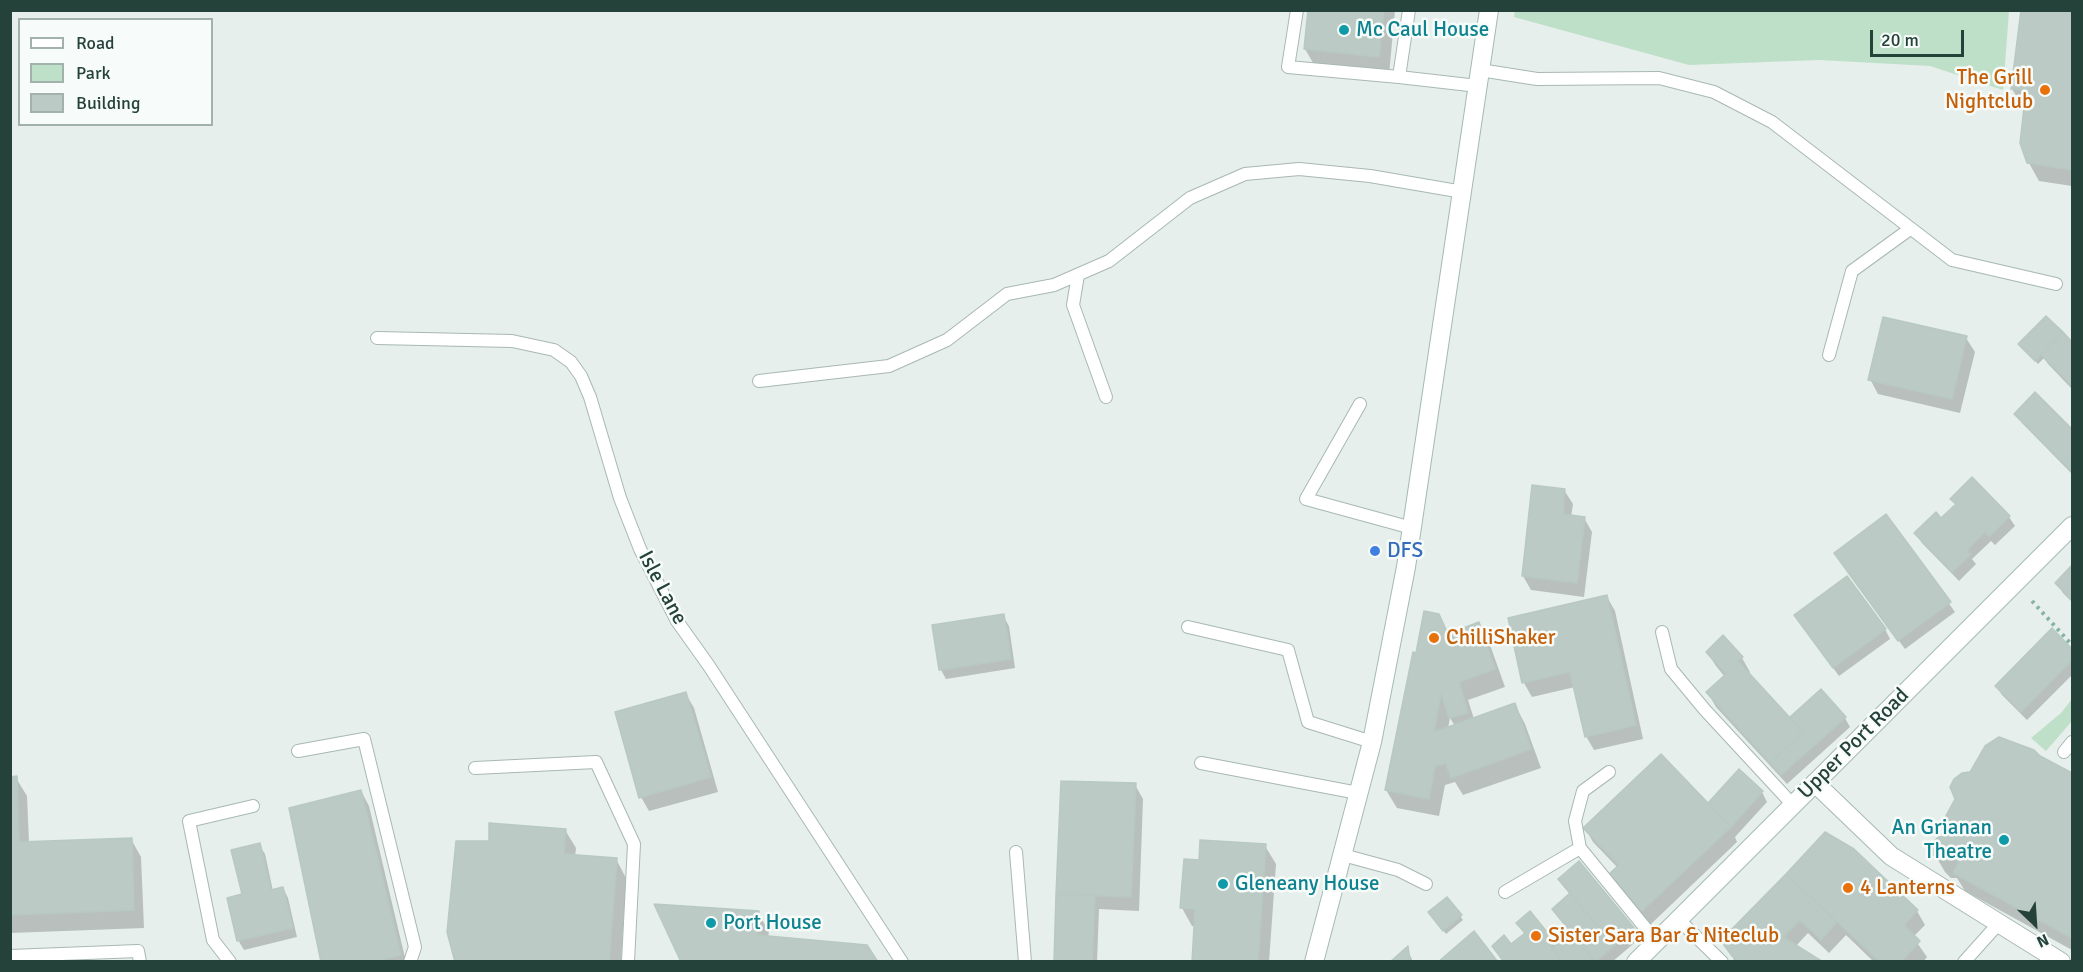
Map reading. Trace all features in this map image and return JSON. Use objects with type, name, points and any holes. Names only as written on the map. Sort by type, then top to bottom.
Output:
[{"type":"main road","points":[[1314,962],[1371,742],[1412,528],[1489,10]]},
{"type":"main road","name":"Upper Port Road","points":[[1636,962],[2073,526]]},
{"type":"main road","points":[[1815,783],[1891,856],[2061,962]]},
{"type":"lane","points":[[1297,10],[1288,67],[1399,76],[1537,79],[1659,78],[1714,92],[1772,122],[1952,260],[2056,284]]},
{"type":"lane","points":[[1399,76],[1409,10]]},
{"type":"lane","points":[[759,381],[889,366],[947,340],[1007,294],[1054,285],[1109,261],[1190,198],[1245,174],[1299,169],[1370,176],[1462,192]]},
{"type":"lane","points":[[1829,355],[1852,271],[1910,229]]},
{"type":"lane","points":[[1078,274],[1073,305],[1106,397]]},
{"type":"lane","name":"Isle Lane","points":[[377,338],[512,341],[554,350],[571,362],[581,376],[590,397],[620,498],[640,549],[677,621],[716,676],[902,962]]},
{"type":"lane","points":[[1360,404],[1306,499],[1412,528]]},
{"type":"lane","points":[[1188,627],[1288,650],[1308,722],[1371,742]]},
{"type":"lane","points":[[1662,632],[1671,669],[1705,710],[1793,805]]},
{"type":"lane","points":[[298,751],[364,739],[416,946],[410,962]]},
{"type":"lane","points":[[475,768],[596,762],[634,844],[628,962]]},
{"type":"lane","points":[[1201,763],[1358,793]]},
{"type":"lane","points":[[1609,772],[1583,791],[1575,821],[1580,848],[1656,941]]},
{"type":"lane","points":[[230,962],[213,940],[189,822],[253,806]]},
{"type":"lane","points":[[1505,892],[1580,848]]},
{"type":"lane","points":[[1016,852],[1025,962]]},
{"type":"lane","points":[[1343,855],[1398,870],[1426,885]]},
{"type":"lane","points":[[1678,919],[1722,962]]},
{"type":"lane","points":[[1964,962],[1999,923]]},
{"type":"lane","points":[[10,956],[138,951],[140,962]]},
{"type":"path","points":[[2014,583],[2073,645]]},
{"type":"green space","points":[[1515,10],[2009,10],[2003,90],[1930,66],[1819,60],[1689,65],[1514,17]]},
{"type":"green space","points":[[2072,699],[2072,721],[2046,751],[2031,738],[2061,713]]},
{"type":"building","name":"Mc Caul House","points":[[1308,10],[1384,10],[1379,57],[1304,49]]},
{"type":"building","name":"The Grill Nightclub","points":[[2021,10],[2072,10],[2072,170],[2027,163],[2020,143],[2026,90],[2011,89]]},
{"type":"building","points":[[2046,316],[2063,332],[2035,361],[2018,344]]},
{"type":"building","points":[[1883,317],[1967,336],[1952,399],[1868,380]]},
{"type":"building","points":[[2063,332],[2072,342],[2072,386],[2041,355]]},
{"type":"building","points":[[2035,392],[2072,429],[2072,471],[2014,414]]},
{"type":"building","points":[[1972,477],[2010,516],[1989,537],[1985,532],[1967,550],[1971,554],[1952,572],[1914,533],[1936,512],[1941,518],[1956,504],[1950,499]]},
{"type":"building","points":[[1532,485],[1565,489],[1563,514],[1585,517],[1577,583],[1522,576]]},
{"type":"building","points":[[1886,514],[1951,602],[1898,641],[1834,553]]},
{"type":"building","points":[[2072,565],[2072,600],[2055,583]]},
{"type":"building","points":[[1847,576],[1886,629],[1833,668],[1794,615]]},
{"type":"building","points":[[1607,595],[1636,725],[1585,737],[1570,672],[1522,683],[1508,618]]},
{"type":"building","points":[[1424,611],[1439,614],[1448,634],[1479,622],[1495,669],[1459,682],[1468,713],[1449,718],[1441,693],[1434,732],[1515,703],[1531,749],[1451,778],[1446,763],[1435,766],[1429,799],[1385,790],[1413,652],[1416,653]]},
{"type":"building","points":[[1004,614],[1011,659],[939,670],[932,625]]},
{"type":"building","points":[[2052,628],[2072,649],[2072,660],[2021,712],[1995,686]]},
{"type":"building","points":[[1723,635],[1743,657],[1738,661],[1803,732],[1770,763],[1706,692],[1726,674],[1706,652]]},
{"type":"building","points":[[1821,689],[1846,717],[1781,775],[1770,763],[1803,732],[1790,717]]},
{"type":"building","points":[[686,692],[711,777],[639,798],[615,712]]},
{"type":"building","name":"An Grianan Theatre","points":[[1999,737],[2034,750],[2040,756],[2072,773],[2072,938],[1953,873],[1959,862],[1951,858],[1939,860],[1932,854],[1932,844],[1938,837],[1948,836],[1951,830],[1941,825],[1955,799],[1950,787],[1954,779],[1962,773],[1970,772],[1985,746]]},
{"type":"building","points":[[1661,754],[1731,827],[1642,911],[1608,875],[1619,865],[1583,828]]},
{"type":"building","points":[[1739,769],[1763,791],[1731,827],[1708,803]]},
{"type":"building","points":[[17,776],[19,842],[132,838],[134,910],[10,915],[10,777]]},
{"type":"building","points":[[1061,781],[1136,783],[1131,897],[1056,894]]},
{"type":"building","points":[[361,790],[401,955],[374,962],[321,962],[289,808]]},
{"type":"building","points":[[489,823],[566,829],[564,854],[617,858],[609,962],[455,962],[447,932],[456,841],[489,841]]},
{"type":"building","name":"4 Lanterns","points":[[1825,832],[1854,849],[1918,910],[1904,925],[1920,941],[1901,962],[1880,962],[1786,874]]},
{"type":"building","name":"Gleneany House","points":[[1200,840],[1266,844],[1258,962],[1192,962],[1195,909],[1180,908],[1184,859],[1199,860]]},
{"type":"building","points":[[260,843],[271,890],[283,887],[293,928],[237,941],[227,898],[242,894],[231,850]]},
{"type":"building","points":[[1579,861],[1635,929],[1614,946],[1558,879]]},
{"type":"building","points":[[1786,874],[1837,922],[1821,940],[1800,920],[1783,937],[1823,962],[1741,962],[1732,956],[1724,945],[1727,934]]},
{"type":"building","points":[[1570,893],[1614,946],[1595,962],[1552,909]]},
{"type":"building","points":[[1056,894],[1095,895],[1092,962],[1054,962]]},
{"type":"building","points":[[1447,897],[1462,915],[1443,931],[1428,912]]},
{"type":"building","name":"Port House","points":[[654,904],[759,911],[757,935],[867,945],[878,962],[681,962]]},
{"type":"building","name":"Sister Sara Bar & Niteclub","points":[[1530,911],[1551,937],[1547,940],[1563,962],[1504,962],[1492,946],[1504,935],[1511,944],[1525,933],[1516,923]]},
{"type":"building","points":[[1474,931],[1498,962],[1438,962]]},
{"type":"building","points":[[1572,933],[1595,962],[1563,962],[1552,948]]},
{"type":"building","points":[[1408,946],[1410,962],[1390,962]]},
{"type":"place","name":"Mc Caul House","points":[[1344,30]]},
{"type":"place","name":"The Grill Nightclub","points":[[2045,90]]},
{"type":"place","name":"DFS","points":[[1375,551]]},
{"type":"place","name":"ChilliShaker","points":[[1434,638]]},
{"type":"place","name":"An Grianan Theatre","points":[[2004,840]]},
{"type":"place","name":"Gleneany House","points":[[1223,884]]},
{"type":"place","name":"4 Lanterns","points":[[1848,888]]},
{"type":"place","name":"Port House","points":[[711,923]]},
{"type":"place","name":"Sister Sara Bar & Niteclub","points":[[1536,936]]}]
